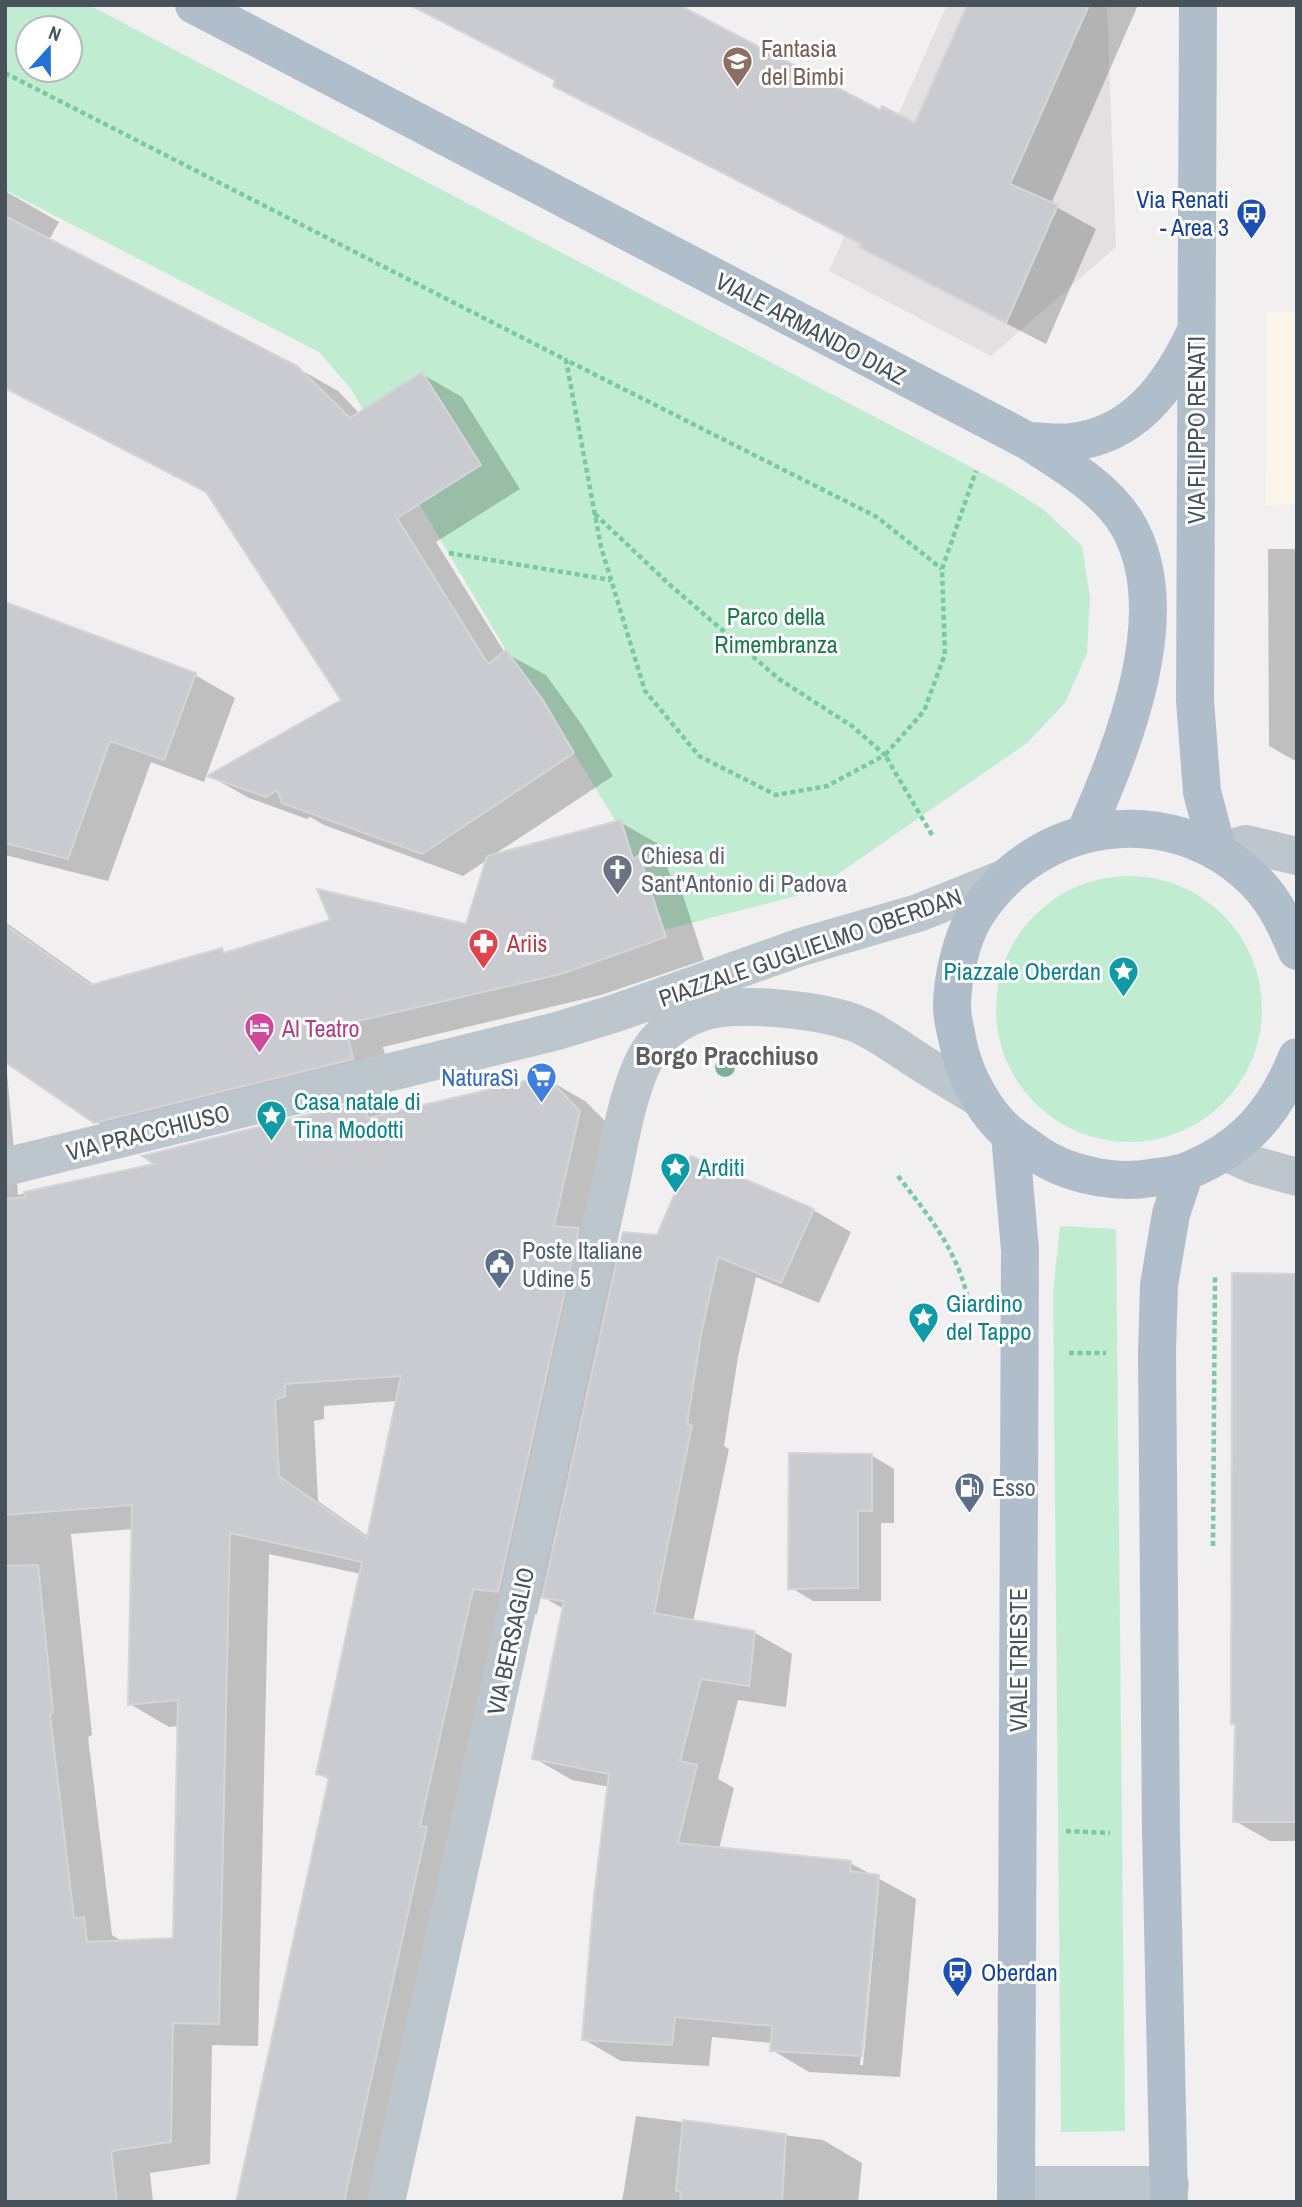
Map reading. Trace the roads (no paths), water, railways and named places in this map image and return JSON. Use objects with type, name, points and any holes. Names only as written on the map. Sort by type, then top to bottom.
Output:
[{"type":"main road","name":"VIALE ARMANDO DIAZ","points":[[194,5],[1028,441],[1069,468],[1102,495],[1125,522],[1141,557],[1147,597],[1144,652],[1130,722],[1085,833]]},
{"type":"main road","name":"VIA FILIPPO RENATI","points":[[1198,5],[1195,700],[1202,792],[1218,852]]},
{"type":"main road","points":[[1028,441],[1072,442],[1107,434],[1136,416],[1157,396],[1178,368],[1197,331]]},
{"type":"main road","name":"PIAZZALE GUGLIELMO OBERDAN","points":[[1293,1075],[1260,1123],[1226,1152],[1185,1172],[1142,1180],[1094,1177],[1049,1161],[1010,1135],[979,1098],[960,1055],[952,1008],[957,961],[975,917],[1003,879],[1041,850],[1085,833],[1132,827],[1177,834],[1218,852],[1254,879],[1281,915],[1297,951]]},
{"type":"main road","name":"VIALE TRIESTE","points":[[1010,1135],[1020,1250],[1016,2193]]},
{"type":"main road","name":"VIALE TRIESTE","points":[[1170,2193],[1161,1833],[1157,1352],[1159,1285],[1171,1214],[1185,1172]]},
{"type":"street","points":[[1218,852],[1246,844],[1297,856]]},
{"type":"street","name":"PIAZZALE GUGLIELMO OBERDAN","points":[[616,1013],[801,947],[918,913],[1003,879]]},
{"type":"street","name":"PIAZZALE GUGLIELMO OBERDAN","points":[[682,1020],[703,1012],[766,1008],[835,1016],[863,1026],[892,1042],[919,1062],[979,1098]]},
{"type":"street","name":"VIA BERSAGLIO","points":[[616,1013],[634,1055],[636,1080]]},
{"type":"street","name":"VIA PRACCHIUSO","points":[[5,1167],[557,1031],[616,1013]]},
{"type":"street","name":"VIA BERSAGLIO","points":[[386,2202],[610,1187],[636,1080],[643,1061],[662,1035],[682,1020]]},
{"type":"street","points":[[1226,1152],[1254,1165],[1297,1177]]},
{"type":"street","name":"VIALE TRIESTE","points":[[1016,2193],[1170,2193]]},
{"type":"place","name":"Fantasia del Bimbi","points":[[738,89]]},
{"type":"place","name":"Via Renati - Area 3","points":[[1252,240]]},
{"type":"place","name":"Chiesa di Sant'Antonio di Padova","points":[[618,896]]},
{"type":"place","name":"Ariis","points":[[484,970]]},
{"type":"place","name":"Piazzale Oberdan","points":[[1124,998]]},
{"type":"place","name":"Al Teatro","points":[[259,1055]]},
{"type":"place","name":"NaturaSì","points":[[542,1104]]},
{"type":"place","name":"Casa natale di Tina Modotti","points":[[271,1142]]},
{"type":"place","name":"Arditi","points":[[675,1194]]},
{"type":"place","name":"Poste Italiane Udine 5","points":[[499,1291]]},
{"type":"place","name":"Giardino del Tappo","points":[[923,1344]]},
{"type":"place","name":"Esso","points":[[969,1514]]},
{"type":"place","name":"Oberdan","points":[[958,1999]]},
{"type":"district","name":"Borgo Pracchiuso","points":[[727,1055]]},
{"type":"park label","name":"Parco della Rimembranza","points":[[776,630]]}]
